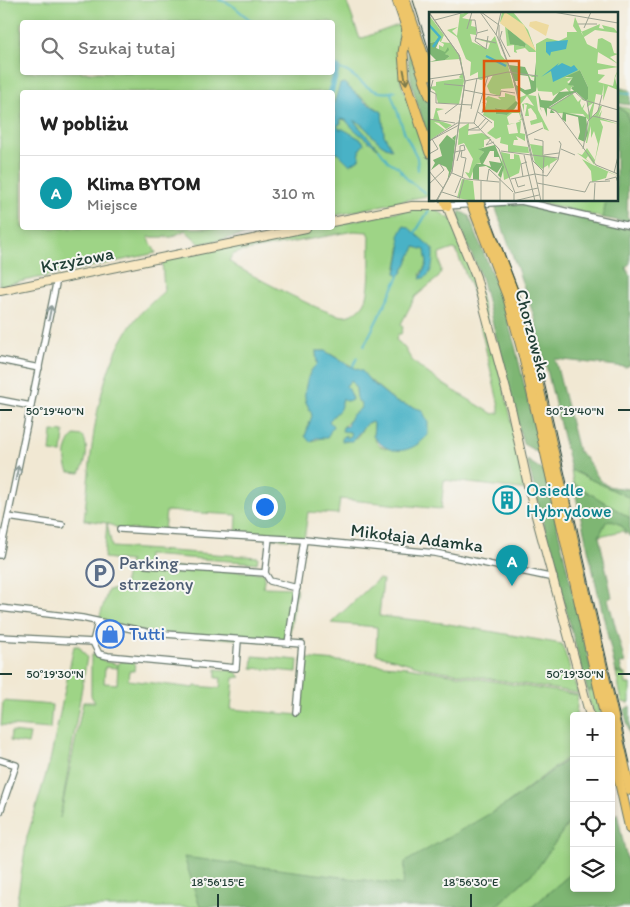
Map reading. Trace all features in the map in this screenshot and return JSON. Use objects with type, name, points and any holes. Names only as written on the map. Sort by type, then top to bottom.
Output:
[{"type":"main road","points":[[397,0],[429,93]]},
{"type":"main road","points":[[405,0],[429,72]]},
{"type":"main road","points":[[407,29],[403,53],[404,78],[429,150]]},
{"type":"main road","name":"Chorzowska","points":[[471,201],[486,230],[524,326],[562,491],[617,759]]},
{"type":"main road","name":"Chorzowska","points":[[478,201],[524,354],[604,712]]},
{"type":"main road","points":[[617,759],[630,790]]},
{"type":"main road","points":[[617,759],[630,829]]},
{"type":"street","points":[[335,221],[397,209],[446,203],[522,201],[630,226]]},
{"type":"street","points":[[446,203],[476,277],[512,412],[529,490],[589,712]]},
{"type":"street","name":"Krzyżowa","points":[[0,291],[296,230]]},
{"type":"street","points":[[0,554],[57,279]]},
{"type":"street","points":[[0,360],[39,368]]},
{"type":"street","points":[[0,400],[31,406]]},
{"type":"street","points":[[8,517],[62,525]]},
{"type":"street","name":"Mikołaja Adamka","points":[[120,529],[304,540],[435,553],[474,559],[554,578]]},
{"type":"street","points":[[268,538],[264,573],[270,581],[297,588]]},
{"type":"street","points":[[288,643],[304,540]]},
{"type":"street","points":[[146,565],[264,573]]},
{"type":"street","points":[[0,608],[98,622],[151,633],[302,644],[296,712]]},
{"type":"street","points":[[98,622],[93,642],[98,654],[108,656],[236,668],[238,640]]},
{"type":"street","points":[[0,637],[93,642]]},
{"type":"street","points":[[0,760],[16,765],[1,803],[0,812]]},
{"type":"green space","points":[[0,0],[346,0],[360,39],[401,24],[401,82],[429,164],[429,195],[335,216],[335,152],[337,152],[350,165],[359,159],[360,149],[364,144],[362,140],[337,127],[341,123],[340,118],[346,120],[355,130],[377,147],[353,120],[363,126],[385,147],[391,149],[384,135],[382,112],[348,88],[335,104],[335,90],[20,90],[20,230],[185,230],[172,237],[148,237],[156,253],[0,286]]},
{"type":"green space","points":[[408,46],[429,102],[429,140],[418,107],[408,59]]},
{"type":"green space","points":[[618,87],[630,90],[630,105],[618,103]]},
{"type":"green space","points":[[618,106],[630,109],[630,165],[627,151],[627,113]]},
{"type":"green space","points":[[618,107],[627,113],[629,122],[627,217],[630,219],[626,222],[603,218],[606,201],[618,201]]},
{"type":"green space","points":[[536,201],[606,201],[603,218]]},
{"type":"green space","points":[[506,204],[523,205],[630,229],[630,263],[626,268],[630,276],[630,365],[626,367],[555,359],[578,451],[586,458],[598,477],[606,485],[630,489],[630,498],[571,470],[534,316],[495,206]]},
{"type":"green space","points":[[429,205],[452,220],[476,277],[529,490],[444,480],[441,509],[340,499],[338,514],[308,512],[304,540],[236,536],[237,515],[166,511],[164,531],[120,529],[107,523],[84,520],[93,442],[102,391],[120,343],[137,317],[164,291],[162,260],[311,230],[335,230],[335,225]],"holes":[[[404,226],[408,227],[430,247],[430,256],[423,279],[420,275],[427,263],[425,249],[415,247],[402,273],[396,273]],[[354,231],[368,232],[370,236],[370,277],[365,303],[354,313],[345,316],[336,315],[308,304],[229,261],[232,255],[240,252]],[[453,249],[456,250],[472,290],[499,406],[499,413],[493,414],[433,377],[415,363],[403,346],[396,340],[398,334],[401,334],[403,328],[401,324],[415,297],[439,277],[441,271],[439,254]],[[316,351],[325,351],[357,369],[396,402],[422,410],[427,425],[427,431],[422,440],[410,446],[397,449],[385,448],[379,445],[373,436],[374,425],[372,422],[367,423],[357,437],[345,442],[346,435],[347,438],[351,437],[350,431],[343,431],[343,427],[361,409],[361,403],[357,400],[356,389],[351,380],[346,386],[352,400],[345,401],[344,397],[329,421],[328,436],[312,441],[306,434],[312,416],[306,402],[305,393],[311,371],[317,366]]]},
{"type":"green space","points":[[460,211],[469,216],[500,294],[515,346],[541,454],[523,444],[481,277],[457,220]]},
{"type":"green space","points":[[185,230],[267,230],[200,244]]},
{"type":"green space","points":[[52,431],[64,432],[62,453],[50,452]]},
{"type":"green space","points":[[74,435],[83,436],[87,450],[86,459],[80,473],[69,472],[66,462],[67,448]]},
{"type":"green space","points":[[527,460],[544,471],[596,690],[587,690]]},
{"type":"green space","points":[[571,470],[630,498],[630,518],[573,483]]},
{"type":"green space","points":[[573,483],[630,518],[630,537],[621,525],[610,520],[606,522],[599,536],[612,597],[608,599],[625,663],[620,664],[623,675],[616,672]]},
{"type":"green space","points":[[610,520],[621,525],[626,534],[622,531],[599,536],[606,522]]},
{"type":"green space","points":[[107,523],[112,547],[258,557],[257,563],[147,555],[146,565],[265,573],[263,587],[297,588],[288,643],[151,633],[98,622],[108,590],[123,589],[130,561],[104,558]]},
{"type":"green space","points":[[378,579],[383,580],[379,616],[443,623],[562,644],[578,693],[424,668],[376,654],[377,627],[331,623]]},
{"type":"green space","points":[[74,646],[79,646],[87,657],[60,818],[83,702],[95,702],[91,696],[91,656],[94,654],[106,662],[117,664],[117,668],[105,667],[104,683],[117,684],[118,664],[122,661],[135,662],[134,671],[129,671],[128,680],[194,688],[195,686],[220,688],[221,678],[216,678],[216,669],[235,671],[241,677],[234,678],[231,709],[299,715],[302,658],[407,667],[578,695],[576,712],[570,712],[570,755],[403,885],[185,858],[200,907],[16,907],[27,837],[50,761]]},
{"type":"green space","points":[[253,656],[298,660],[297,672],[252,668]]},
{"type":"green space","points":[[616,672],[625,674],[626,684],[630,684],[630,702],[628,703],[622,702]]},
{"type":"green space","points":[[596,690],[600,712],[592,712],[587,691]]},
{"type":"green space","points":[[3,701],[52,705],[50,729],[1,725]]},
{"type":"green space","points":[[630,706],[630,736],[624,710]]},
{"type":"green space","points":[[11,732],[30,734],[28,744],[10,741]]},
{"type":"green space","points":[[570,757],[570,821],[536,870],[495,907],[200,907],[184,857],[403,885],[405,862],[512,801]]},
{"type":"green space","points":[[617,813],[630,874],[630,907],[532,907],[570,874],[570,892],[615,892],[615,816]]},
{"type":"green space","points":[[570,821],[570,874],[532,907],[495,907],[536,870]]},
{"type":"water","points":[[344,83],[365,102],[382,112],[384,135],[392,149],[381,144],[363,126],[353,120],[379,149],[348,124],[346,120],[340,119],[341,123],[337,126],[339,129],[343,129],[362,140],[364,144],[360,149],[359,159],[350,165],[337,152],[335,152],[335,100],[340,84]]},
{"type":"water","points":[[404,226],[408,227],[433,249],[432,267],[425,278],[420,279],[427,263],[425,250],[415,247],[402,273],[399,276],[396,273],[401,249],[399,236]]},
{"type":"water","points":[[316,351],[325,351],[362,371],[370,381],[396,402],[422,410],[428,422],[428,435],[407,449],[393,450],[379,443],[373,436],[374,425],[372,422],[367,423],[352,441],[342,441],[342,437],[346,435],[347,438],[351,436],[350,432],[342,431],[343,427],[347,426],[351,416],[361,408],[361,403],[357,400],[356,389],[351,380],[346,386],[351,393],[352,400],[345,401],[343,398],[340,409],[329,421],[333,426],[327,438],[316,438],[310,442],[305,436],[312,416],[305,394],[309,374],[317,365]]},
{"type":"waterway","points":[[219,0],[229,3],[251,20]]},
{"type":"waterway","points":[[335,68],[348,72],[376,91],[385,93],[396,91]]},
{"type":"waterway","points":[[332,90],[337,68]]},
{"type":"waterway","points":[[618,92],[630,94]]},
{"type":"waterway","points":[[391,93],[405,134],[417,157],[418,170]]},
{"type":"waterway","points":[[379,149],[388,161],[398,167],[407,179],[425,193]]},
{"type":"waterway","points":[[415,233],[429,210]]},
{"type":"waterway","points":[[364,346],[399,276]]},
{"type":"waterway","points":[[353,366],[357,358]]},
{"type":"tram line","points":[[413,0],[429,51]]},
{"type":"tram line","points":[[484,201],[518,290],[540,364],[630,763]]},
{"type":"place","name":"Osiedle Hybrydowe","points":[[507,500]]},
{"type":"place","name":"Parking strzeżony","points":[[100,573]]},
{"type":"place","name":"Klima BYTOM","points":[[512,586]]},
{"type":"place","name":"Tutti","points":[[110,634]]}]
